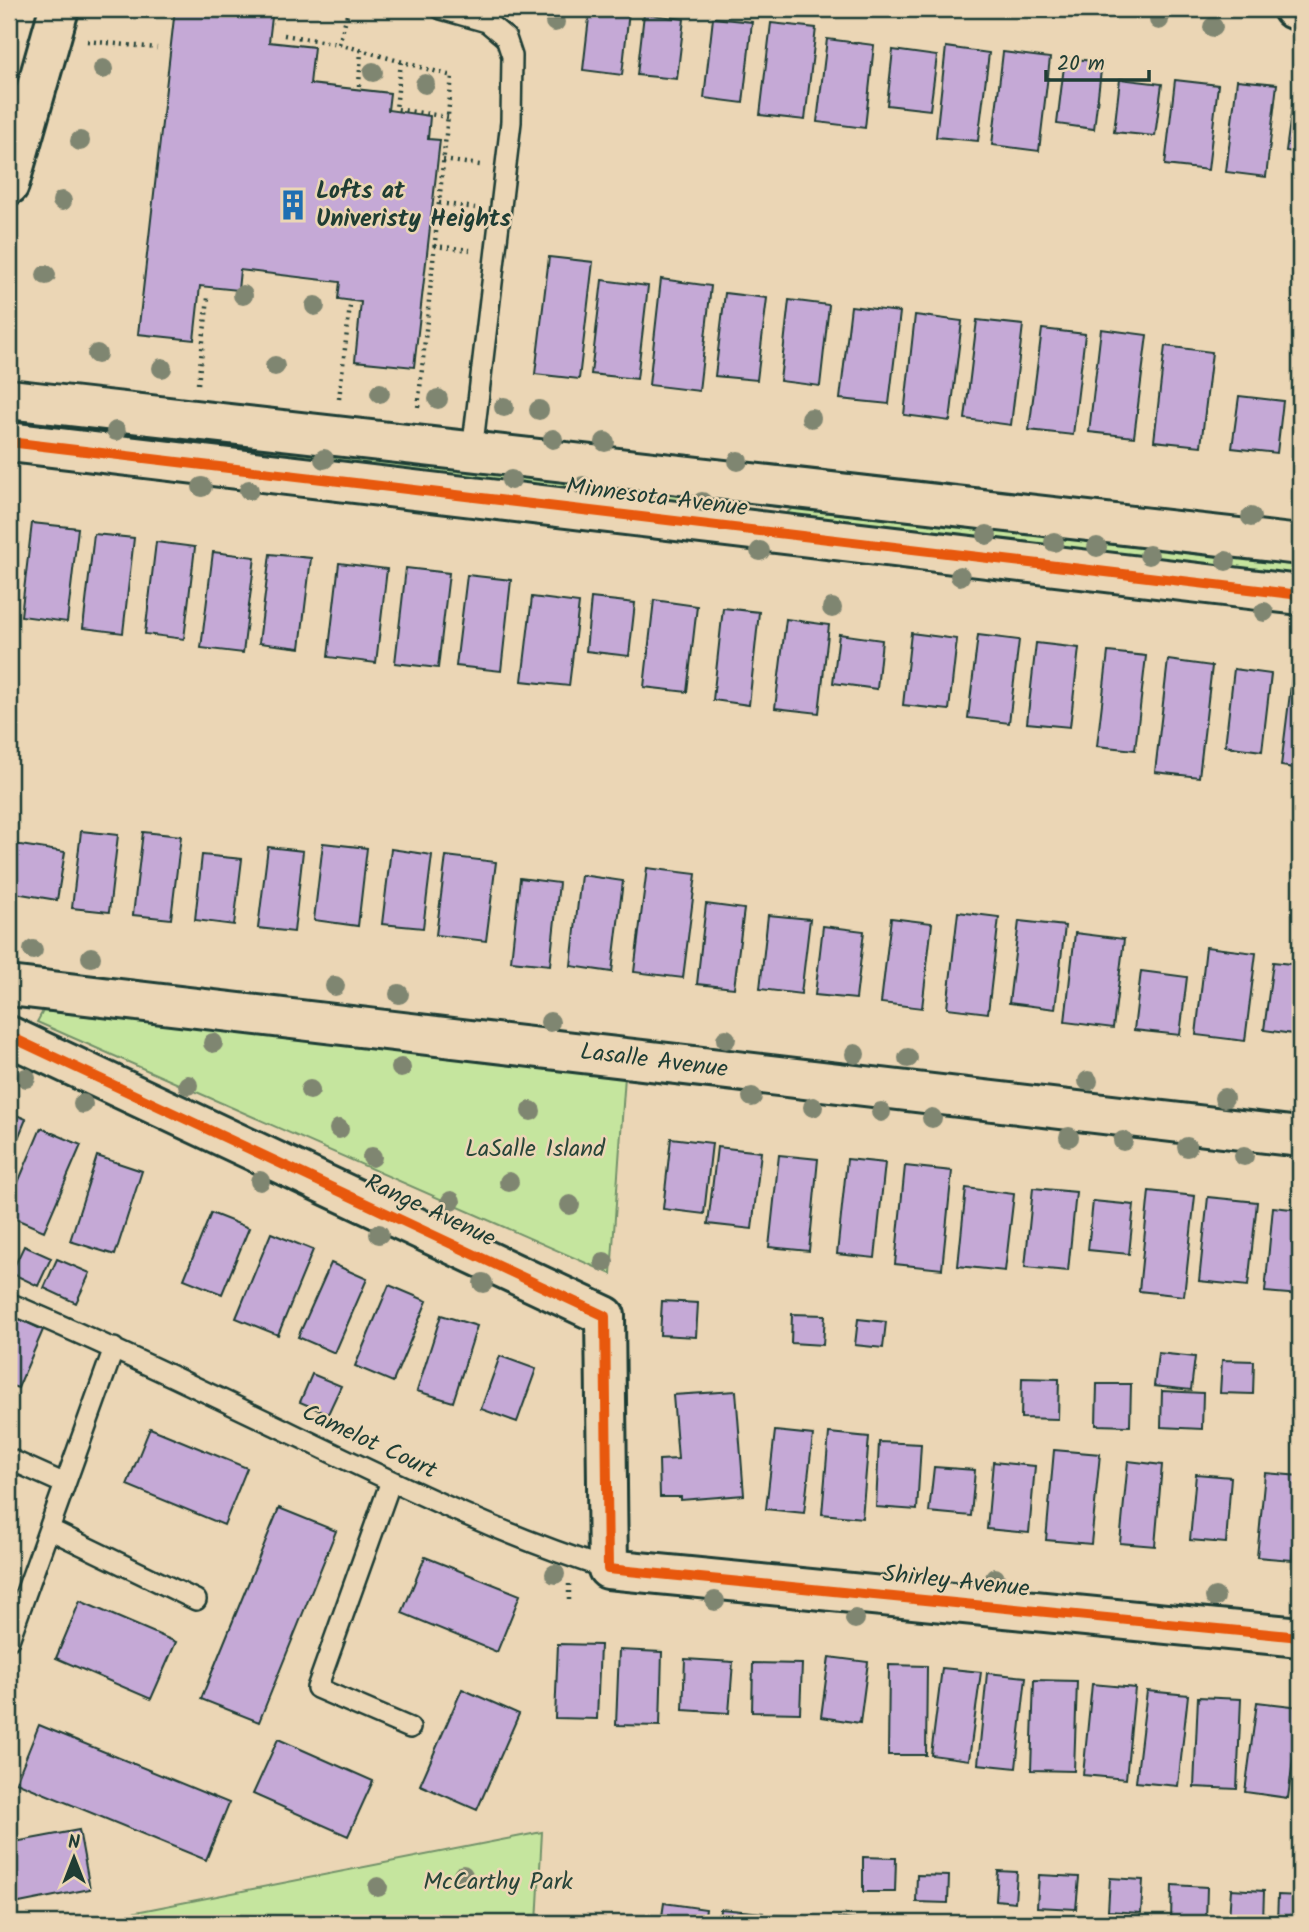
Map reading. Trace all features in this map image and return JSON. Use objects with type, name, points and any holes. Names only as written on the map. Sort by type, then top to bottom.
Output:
[{"type":"street","points":[[1293,9],[1300,10]]},
{"type":"street","points":[[9,185],[67,24]]},
{"type":"street","name":"Minnesota Avenue","points":[[9,399],[1300,545]]},
{"type":"street","name":"Minnesota Avenue","points":[[9,442],[1300,595]]},
{"type":"street","points":[[766,532],[769,483]]},
{"type":"street","name":"Lasalle Avenue","points":[[9,986],[1300,1137]]},
{"type":"street","name":"Range Avenue","points":[[9,1036],[605,1316],[608,1569]]},
{"type":"street","name":"Shirley Avenue","points":[[608,1569],[1300,1637]]},
{"type":"lane","points":[[441,9],[487,22],[506,38],[512,56],[511,122],[472,452]]},
{"type":"lane","name":"Camelot Court","points":[[9,1303],[114,1348],[391,1481],[553,1552],[608,1569]]},
{"type":"lane","points":[[9,1640],[114,1348]]},
{"type":"lane","points":[[9,1459],[65,1484]]},
{"type":"lane","points":[[391,1481],[317,1688],[410,1728]]},
{"type":"lane","points":[[49,1529],[196,1600]]},
{"type":"path","points":[[339,44],[348,11]]},
{"type":"path","points":[[67,24],[157,48]]},
{"type":"path","points":[[284,35],[339,44],[452,76],[417,415]]},
{"type":"path","points":[[359,86],[362,50]]},
{"type":"path","points":[[401,62],[396,109],[448,117]]},
{"type":"path","points":[[443,160],[480,164]]},
{"type":"path","points":[[439,203],[475,208]]},
{"type":"path","points":[[434,246],[470,250]]},
{"type":"path","points":[[197,389],[208,298]]},
{"type":"path","points":[[338,405],[350,306]]},
{"type":"path","points":[[569,1580],[569,1600]]},
{"type":"green space","points":[[9,413],[734,498],[740,507],[737,512],[9,428]]},
{"type":"green space","points":[[796,505],[1300,566],[1300,580],[790,518],[788,512]]},
{"type":"green space","name":"LaSalle Island","points":[[43,1011],[625,1076],[611,1274],[37,1022]]},
{"type":"green space","name":"McCarthy Park","points":[[542,1832],[537,1923],[80,1923]]},
{"type":"building","name":"Lofts at Univeristy Heights","points":[[175,9],[273,9],[269,42],[314,47],[310,84],[390,93],[388,110],[430,116],[428,139],[440,140],[414,367],[355,361],[361,302],[338,299],[340,282],[240,270],[238,290],[200,286],[194,340],[138,334]]},
{"type":"building","points":[[590,9],[629,11],[622,75],[583,70]]},
{"type":"building","points":[[644,14],[684,19],[677,79],[637,75]]},
{"type":"building","points":[[713,18],[752,22],[743,103],[704,98]]},
{"type":"building","points":[[771,23],[816,28],[805,120],[760,115]]},
{"type":"building","points":[[827,39],[874,45],[865,128],[817,122]]},
{"type":"building","points":[[946,47],[989,53],[978,141],[936,137]]},
{"type":"building","points":[[893,50],[937,56],[930,110],[887,105]]},
{"type":"building","points":[[1003,52],[1050,58],[1039,151],[992,145]]},
{"type":"building","points":[[1065,58],[1102,62],[1094,129],[1057,124]]},
{"type":"building","points":[[1120,79],[1162,84],[1155,136],[1114,132]]},
{"type":"building","points":[[1175,80],[1218,85],[1208,170],[1165,165]]},
{"type":"building","points":[[1237,80],[1277,84],[1266,177],[1226,172]]},
{"type":"building","points":[[1295,85],[1300,86],[1300,153],[1286,151]]},
{"type":"building","points":[[549,257],[593,262],[579,379],[535,374]]},
{"type":"building","points":[[661,279],[711,286],[699,391],[649,385]]},
{"type":"building","points":[[602,280],[648,286],[637,379],[591,374]]},
{"type":"building","points":[[725,293],[767,298],[757,380],[715,376]]},
{"type":"building","points":[[789,300],[829,305],[820,386],[780,381]]},
{"type":"building","points":[[851,306],[900,312],[889,404],[840,399]]},
{"type":"building","points":[[915,315],[962,321],[950,421],[904,415]]},
{"type":"building","points":[[977,320],[1023,325],[1011,425],[965,419]]},
{"type":"building","points":[[1042,329],[1085,334],[1073,435],[1029,430]]},
{"type":"building","points":[[1101,329],[1147,335],[1134,437],[1089,432]]},
{"type":"building","points":[[1165,346],[1212,352],[1201,446],[1154,441]]},
{"type":"building","points":[[1239,396],[1283,401],[1277,453],[1232,448]]},
{"type":"building","points":[[1300,398],[1300,457],[1293,456]]},
{"type":"building","points":[[32,523],[78,528],[67,622],[21,616]]},
{"type":"building","points":[[94,534],[134,538],[123,633],[83,628]]},
{"type":"building","points":[[156,542],[195,547],[184,639],[145,634]]},
{"type":"building","points":[[213,552],[255,557],[243,653],[201,648]]},
{"type":"building","points":[[270,554],[311,558],[300,648],[259,643]]},
{"type":"building","points":[[339,563],[387,569],[376,663],[328,657]]},
{"type":"building","points":[[406,568],[449,573],[438,668],[395,663]]},
{"type":"building","points":[[467,575],[511,580],[501,671],[456,666]]},
{"type":"building","points":[[532,597],[579,603],[569,686],[522,681]]},
{"type":"building","points":[[591,598],[635,603],[629,656],[586,651]]},
{"type":"building","points":[[654,600],[697,606],[687,692],[644,687]]},
{"type":"building","points":[[723,608],[759,612],[749,705],[713,700]]},
{"type":"building","points":[[786,619],[829,625],[819,713],[775,708]]},
{"type":"building","points":[[911,633],[957,639],[949,710],[903,705]]},
{"type":"building","points":[[839,634],[882,640],[877,689],[833,683]]},
{"type":"building","points":[[978,635],[1019,640],[1009,723],[968,718]]},
{"type":"building","points":[[1036,643],[1079,648],[1070,727],[1027,723]]},
{"type":"building","points":[[1108,652],[1146,656],[1135,750],[1097,746]]},
{"type":"building","points":[[1168,660],[1212,666],[1199,777],[1155,772]]},
{"type":"building","points":[[1234,669],[1271,674],[1262,751],[1225,746]]},
{"type":"building","points":[[1292,677],[1300,678],[1300,769],[1281,766]]},
{"type":"building","points":[[81,831],[118,835],[109,912],[72,908]]},
{"type":"building","points":[[143,832],[181,836],[171,919],[133,915]]},
{"type":"building","points":[[323,843],[367,848],[358,926],[314,920]]},
{"type":"building","points":[[14,844],[65,852],[57,900],[9,892]]},
{"type":"building","points":[[268,847],[303,851],[294,932],[258,928]]},
{"type":"building","points":[[391,849],[432,855],[423,928],[382,924]]},
{"type":"building","points":[[202,855],[242,859],[234,925],[195,920]]},
{"type":"building","points":[[446,856],[496,862],[486,941],[436,935]]},
{"type":"building","points":[[647,868],[696,874],[683,978],[634,972]]},
{"type":"building","points":[[581,875],[623,881],[612,972],[571,966]]},
{"type":"building","points":[[520,878],[559,883],[550,965],[511,961]]},
{"type":"building","points":[[706,904],[744,909],[734,988],[697,984]]},
{"type":"building","points":[[958,912],[999,917],[988,1013],[947,1008]]},
{"type":"building","points":[[768,915],[810,919],[801,994],[760,989]]},
{"type":"building","points":[[891,918],[932,923],[922,1008],[881,1003]]},
{"type":"building","points":[[1019,921],[1065,926],[1055,1009],[1009,1003]]},
{"type":"building","points":[[823,926],[864,931],[856,999],[815,995]]},
{"type":"building","points":[[1075,933],[1124,939],[1113,1028],[1065,1022]]},
{"type":"building","points":[[1206,947],[1256,953],[1245,1041],[1196,1035]]},
{"type":"building","points":[[1273,962],[1300,965],[1300,1035],[1264,1030]]},
{"type":"building","points":[[1141,971],[1187,977],[1180,1035],[1134,1030]]},
{"type":"building","points":[[9,1112],[26,1119],[9,1160]]},
{"type":"building","points":[[41,1128],[81,1145],[44,1231],[9,1216],[9,1204]]},
{"type":"building","points":[[671,1138],[712,1143],[704,1214],[663,1209]]},
{"type":"building","points":[[717,1147],[761,1152],[752,1229],[708,1224]]},
{"type":"building","points":[[779,1155],[818,1159],[809,1251],[769,1247]]},
{"type":"building","points":[[97,1156],[142,1171],[115,1255],[70,1241]]},
{"type":"building","points":[[847,1159],[885,1163],[875,1258],[837,1254]]},
{"type":"building","points":[[905,1166],[952,1171],[942,1269],[895,1264]]},
{"type":"building","points":[[966,1188],[1014,1194],[1005,1271],[958,1266]]},
{"type":"building","points":[[1033,1188],[1076,1192],[1068,1271],[1025,1267]]},
{"type":"building","points":[[1149,1191],[1195,1196],[1184,1296],[1139,1291]]},
{"type":"building","points":[[1208,1197],[1257,1202],[1248,1286],[1199,1281]]},
{"type":"building","points":[[1093,1201],[1134,1205],[1129,1254],[1088,1250]]},
{"type":"building","points":[[1273,1207],[1300,1210],[1300,1295],[1265,1292]]},
{"type":"building","points":[[211,1213],[249,1228],[222,1294],[184,1279]]},
{"type":"building","points":[[271,1233],[313,1250],[278,1335],[236,1318]]},
{"type":"building","points":[[24,1246],[51,1258],[38,1286],[11,1273]]},
{"type":"building","points":[[57,1259],[90,1273],[76,1303],[44,1288]]},
{"type":"building","points":[[331,1263],[367,1279],[335,1353],[298,1337]]},
{"type":"building","points":[[389,1285],[427,1301],[393,1382],[355,1366]]},
{"type":"building","points":[[662,1301],[698,1303],[696,1337],[660,1335]]},
{"type":"building","points":[[9,1314],[43,1330],[18,1388],[9,1385]]},
{"type":"building","points":[[792,1314],[825,1315],[823,1345],[791,1343]]},
{"type":"building","points":[[441,1315],[477,1326],[453,1402],[417,1391]]},
{"type":"building","points":[[858,1319],[886,1322],[883,1348],[855,1345]]},
{"type":"building","points":[[1158,1353],[1195,1357],[1191,1390],[1154,1386]]},
{"type":"building","points":[[500,1356],[536,1369],[517,1422],[481,1409]]},
{"type":"building","points":[[1222,1360],[1254,1361],[1253,1394],[1220,1393]]},
{"type":"building","points":[[312,1374],[341,1386],[328,1414],[300,1402]]},
{"type":"building","points":[[1022,1378],[1059,1379],[1058,1419],[1021,1418]]},
{"type":"building","points":[[1097,1384],[1131,1384],[1130,1426],[1096,1425]]},
{"type":"building","points":[[736,1391],[744,1495],[681,1500],[681,1497],[660,1497],[659,1460],[678,1459],[673,1395]]},
{"type":"building","points":[[1162,1391],[1203,1393],[1202,1429],[1161,1427]]},
{"type":"building","points":[[1300,1403],[1300,1434],[1296,1433]]},
{"type":"building","points":[[150,1428],[247,1468],[224,1525],[127,1485]]},
{"type":"building","points":[[775,1431],[813,1435],[804,1513],[766,1509]]},
{"type":"building","points":[[829,1433],[869,1437],[862,1518],[822,1514]]},
{"type":"building","points":[[879,1442],[921,1444],[917,1510],[876,1507]]},
{"type":"building","points":[[1054,1450],[1100,1454],[1091,1544],[1046,1540]]},
{"type":"building","points":[[1128,1461],[1162,1465],[1155,1546],[1120,1543]]},
{"type":"building","points":[[993,1462],[1035,1466],[1029,1533],[987,1529]]},
{"type":"building","points":[[934,1467],[975,1470],[971,1516],[929,1512]]},
{"type":"building","points":[[1265,1473],[1300,1476],[1292,1560],[1257,1557]]},
{"type":"building","points":[[1196,1474],[1231,1477],[1226,1543],[1190,1540]]},
{"type":"building","points":[[279,1508],[336,1531],[259,1722],[201,1699]]},
{"type":"building","points":[[425,1557],[520,1595],[497,1652],[402,1613]]},
{"type":"building","points":[[80,1601],[176,1642],[151,1699],[56,1658]]},
{"type":"building","points":[[558,1644],[600,1645],[597,1719],[555,1718]]},
{"type":"building","points":[[619,1650],[662,1652],[660,1726],[616,1725]]},
{"type":"building","points":[[829,1657],[868,1662],[860,1723],[821,1717]]},
{"type":"building","points":[[685,1659],[733,1662],[729,1713],[683,1710]]},
{"type":"building","points":[[753,1663],[802,1664],[800,1713],[752,1712]]},
{"type":"building","points":[[889,1665],[927,1666],[926,1755],[888,1755]]},
{"type":"building","points":[[942,1668],[981,1672],[969,1760],[931,1755]]},
{"type":"building","points":[[987,1673],[1026,1677],[1016,1768],[978,1764]]},
{"type":"building","points":[[1034,1680],[1077,1681],[1074,1771],[1031,1770]]},
{"type":"building","points":[[1092,1684],[1135,1688],[1126,1779],[1083,1775]]},
{"type":"building","points":[[462,1689],[519,1714],[477,1810],[420,1785]]},
{"type":"building","points":[[1147,1691],[1188,1695],[1178,1786],[1136,1782]]},
{"type":"building","points":[[1198,1697],[1241,1699],[1237,1789],[1194,1787]]},
{"type":"building","points":[[1257,1702],[1300,1707],[1288,1798],[1245,1792]]},
{"type":"building","points":[[39,1725],[229,1803],[206,1860],[16,1782]]},
{"type":"building","points":[[278,1739],[373,1781],[348,1836],[253,1794]]},
{"type":"building","points":[[79,1830],[90,1889],[9,1905],[9,1843]]},
{"type":"building","points":[[863,1857],[896,1858],[895,1892],[863,1892]]},
{"type":"building","points":[[998,1871],[1017,1872],[1015,1902],[996,1900]]},
{"type":"building","points":[[917,1875],[949,1876],[948,1903],[916,1902]]},
{"type":"building","points":[[1039,1875],[1079,1877],[1076,1909],[1037,1907]]},
{"type":"building","points":[[1110,1878],[1143,1880],[1141,1913],[1108,1911]]},
{"type":"building","points":[[1172,1885],[1207,1887],[1206,1921],[1171,1920]]},
{"type":"building","points":[[1231,1889],[1264,1891],[1263,1922],[1229,1920]]},
{"type":"building","points":[[1278,1895],[1300,1896],[1300,1923],[1277,1923]]},
{"type":"building","points":[[664,1903],[706,1909],[704,1923],[661,1923]]},
{"type":"building","points":[[720,1909],[763,1913],[761,1923],[719,1923]]},
{"type":"building","points":[[774,1915],[818,1917],[817,1923],[774,1923]]},
{"type":"building","points":[[838,1918],[875,1923],[838,1923]]},
{"type":"cycle path","points":[[9,442],[1300,595]]},
{"type":"cycle path","points":[[9,1036],[605,1316],[608,1569],[1300,1637]]},
{"type":"place","name":"Lofts at Univeristy Heights","points":[[293,205]]}]
